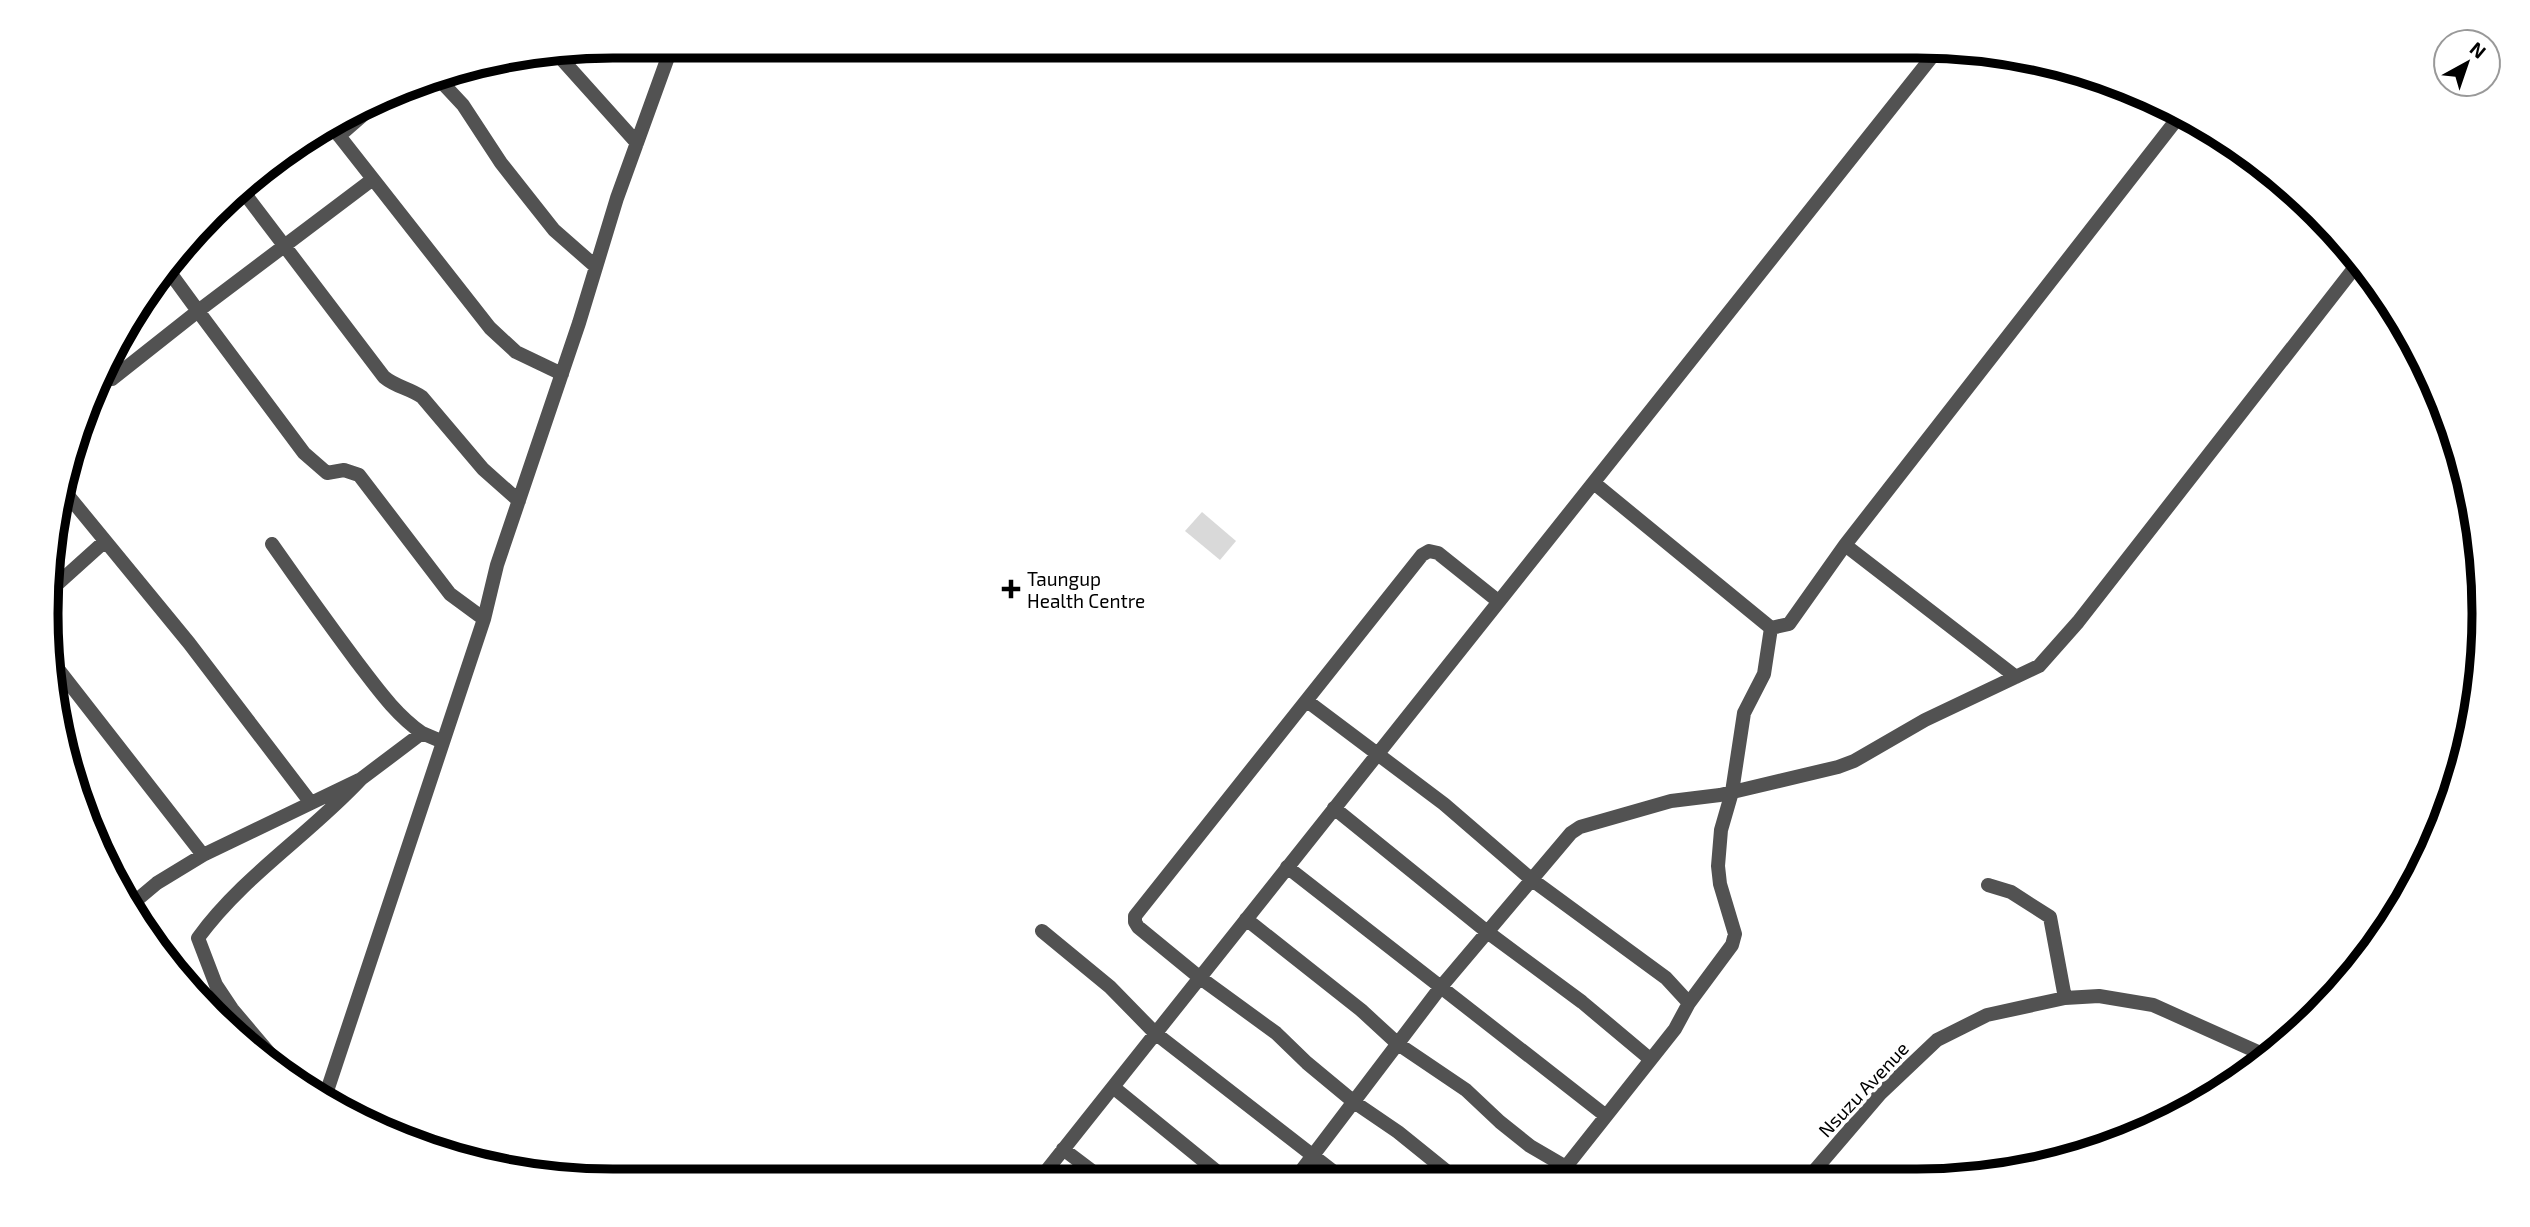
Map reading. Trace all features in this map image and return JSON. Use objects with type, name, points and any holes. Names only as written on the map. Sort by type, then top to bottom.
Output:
[{"type":"street","points":[[327,1090],[484,619],[497,565],[562,374],[595,266],[668,58]]},
{"type":"street","points":[[1048,1169],[1931,58]]},
{"type":"street","points":[[563,61],[638,143]]},
{"type":"street","points":[[444,84],[463,105],[501,163],[554,230],[595,266]]},
{"type":"street","points":[[1771,628],[1789,624],[1845,545],[2175,122]]},
{"type":"street","points":[[336,132],[490,328],[516,352],[562,374]]},
{"type":"street","points":[[111,377],[373,179]]},
{"type":"street","points":[[247,196],[384,377],[393,385],[412,390],[422,397],[483,469],[519,501]]},
{"type":"street","points":[[1303,1169],[1440,988],[1571,833],[1580,827],[1671,801],[1732,792],[1838,767],[1854,761],[1925,720],[2039,666],[2078,622],[2353,270]]},
{"type":"street","points":[[172,276],[304,453],[327,473],[344,470],[359,475],[450,594],[484,619]]},
{"type":"street","points":[[1594,483],[1771,628]]},
{"type":"street","points":[[70,498],[189,643],[310,803]]},
{"type":"street","points":[[59,583],[104,542]]},
{"type":"street","points":[[272,544],[327,623],[390,705],[422,733],[443,742]]},
{"type":"street","points":[[1845,545],[2016,677]]},
{"type":"street","points":[[1444,1169],[1398,1132],[1354,1102],[1307,1063],[1276,1032],[1199,977],[1138,927],[1135,916],[1422,555],[1429,551],[1438,553],[1498,601]]},
{"type":"street","points":[[1565,1169],[1675,1029],[1689,1003],[1732,945],[1735,934],[1720,884],[1718,866],[1721,830],[1732,792],[1744,713],[1764,674],[1771,628]]},
{"type":"street","points":[[62,674],[203,855]]},
{"type":"street","points":[[1307,701],[1444,804],[1531,879],[1666,978],[1689,1003]]},
{"type":"street","points":[[259,1041],[216,985],[198,938],[259,872],[316,824],[361,779],[422,733]]},
{"type":"street","points":[[137,900],[157,883],[203,855],[361,779]]},
{"type":"street","points":[[1334,808],[1486,931],[1582,1002],[1650,1059]]},
{"type":"street","points":[[1287,867],[1606,1116]]},
{"type":"street","points":[[1989,886],[2011,892],[2050,917],[2065,999]]},
{"type":"street","points":[[1245,919],[1361,1010],[1398,1044],[1466,1090],[1557,1169]]},
{"type":"street","points":[[1042,931],[1110,987],[1155,1033],[1330,1169]]},
{"type":"street","name":"Nsuzu Avenue","points":[[1816,1169],[1880,1094],[1937,1040],[1987,1016],[2065,999],[2098,996],[2153,1005],[2258,1052]]},
{"type":"street","points":[[1113,1087],[1214,1169]]},
{"type":"street","points":[[1063,1149],[1089,1169]]},
{"type":"shaded area","points":[[1202,512],[1236,541],[1220,560],[1185,531]]},
{"type":"place","name":"Taungup Health Centre","points":[[1011,589]]}]
